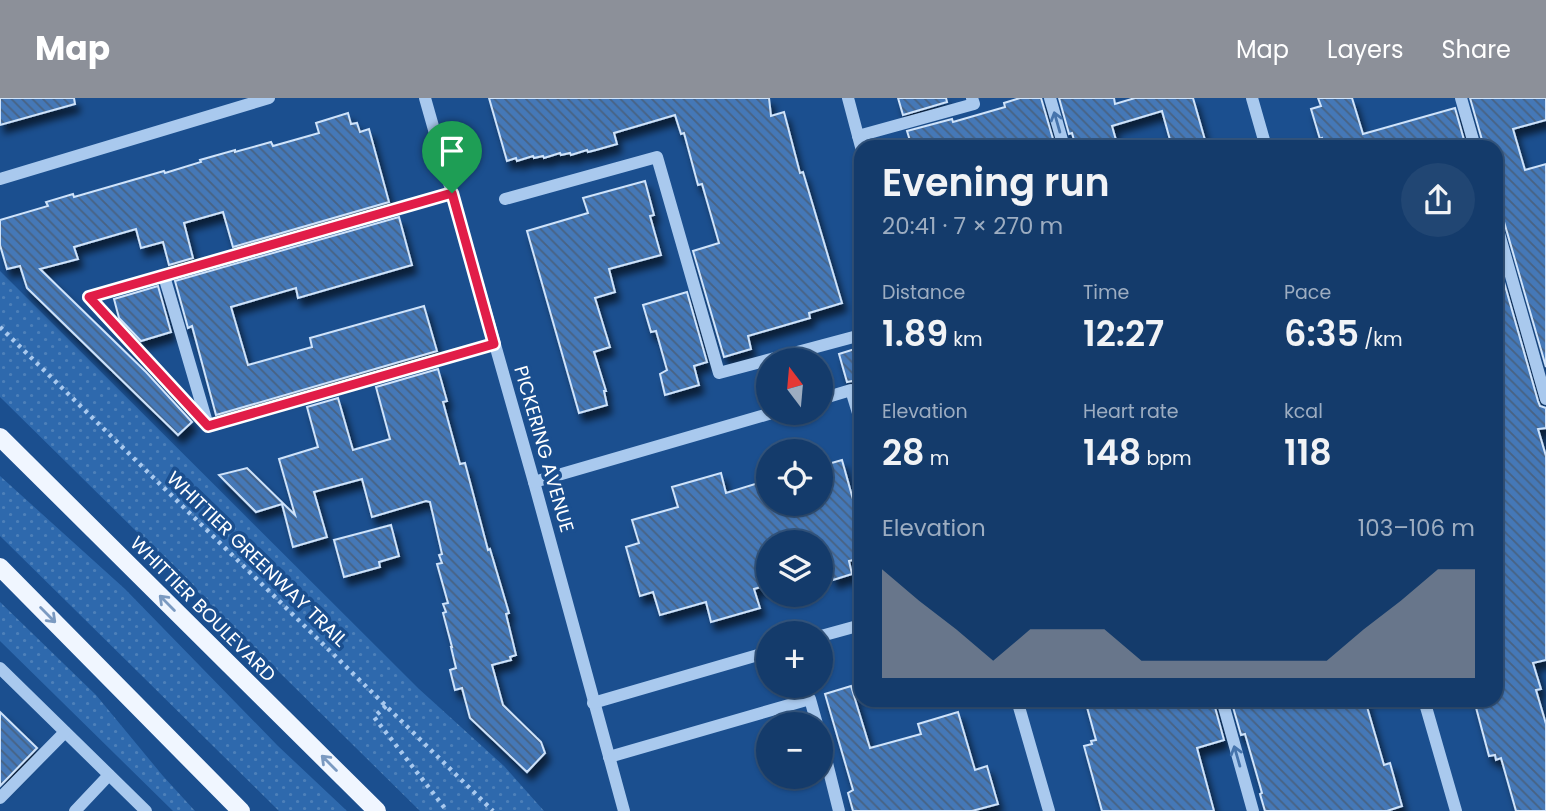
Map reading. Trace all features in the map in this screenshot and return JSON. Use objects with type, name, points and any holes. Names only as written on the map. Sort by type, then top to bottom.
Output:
[{"type":"main road","name":"WHITTIER BOULEVARD","points":[[0,436],[377,811]]},
{"type":"main road","points":[[0,566],[241,811]]},
{"type":"street","points":[[0,179],[269,98]]},
{"type":"street","name":"PICKERING AVENUE","points":[[425,98],[624,811]]},
{"type":"street","points":[[848,98],[860,140]]},
{"type":"street","points":[[863,140],[974,104],[972,98]]},
{"type":"street","points":[[1050,98],[1062,140]]},
{"type":"street","points":[[1252,98],[1264,140]]},
{"type":"street","points":[[1461,98],[1473,140]]},
{"type":"street","points":[[505,199],[657,157],[719,373],[854,337]]},
{"type":"street","points":[[208,426],[89,297],[452,193]]},
{"type":"street","points":[[1503,248],[1546,399]]},
{"type":"street","points":[[164,276],[208,426]]},
{"type":"street","points":[[208,426],[494,344]]},
{"type":"street","points":[[833,395],[851,390],[854,400]]},
{"type":"street","points":[[534,482],[756,418]]},
{"type":"street","points":[[833,633],[854,627]]},
{"type":"street","points":[[593,703],[756,655]]},
{"type":"street","points":[[0,668],[146,811]]},
{"type":"street","points":[[765,712],[810,699],[814,712]]},
{"type":"street","points":[[1019,707],[1049,811]]},
{"type":"street","points":[[1224,707],[1253,811]]},
{"type":"street","points":[[1426,707],[1456,811]]},
{"type":"street","points":[[608,757],[756,715]]},
{"type":"street","points":[[0,798],[65,732]]},
{"type":"street","points":[[75,811],[109,775]]},
{"type":"street","points":[[833,787],[839,811]]},
{"type":"path","name":"WHITTIER GREENWAY TRAIL","points":[[0,327],[493,811]]},
{"type":"path","points":[[386,706],[374,717],[447,811]]},
{"type":"shaded area","points":[[0,271],[419,689],[504,766],[544,811],[420,811],[0,397]]},
{"type":"shaded area","points":[[0,476],[125,589],[278,746],[347,811],[279,811],[0,536]]},
{"type":"shaded area","points":[[0,602],[96,695],[195,811],[173,811],[0,641]]},
{"type":"building","points":[[0,98],[74,98],[75,104],[0,125]]},
{"type":"building","points":[[489,98],[769,98],[771,116],[784,112],[800,173],[803,172],[842,303],[809,313],[810,318],[748,336],[751,349],[724,357],[693,251],[719,243],[702,184],[698,185],[684,133],[681,134],[675,115],[614,133],[617,144],[596,150],[507,161]]},
{"type":"building","points":[[898,98],[946,98],[947,102],[903,115]]},
{"type":"building","points":[[1020,98],[1041,98],[1053,139],[910,140],[907,131],[952,119],[953,122],[1005,107],[1004,103]]},
{"type":"building","points":[[1059,98],[1114,98],[1115,104],[1135,98],[1193,98],[1205,140],[1170,140],[1162,111],[1112,126],[1116,140],[1074,140],[1072,133],[1069,134]]},
{"type":"building","points":[[1318,98],[1352,98],[1363,134],[1455,108],[1464,140],[1323,140],[1320,139],[1311,109],[1321,106]]},
{"type":"building","points":[[1470,98],[1546,98],[1546,120],[1513,129],[1525,170],[1546,164],[1546,367],[1503,218],[1503,140],[1482,140]]},
{"type":"building","points":[[348,113],[351,124],[357,123],[360,132],[369,129],[389,202],[233,247],[223,212],[184,223],[193,258],[169,265],[163,242],[141,248],[136,229],[74,247],[78,259],[40,269],[146,372],[192,422],[178,435],[27,288],[20,266],[7,269],[0,245],[0,220],[48,206],[46,202],[73,194],[74,197],[164,171],[165,173],[235,150],[271,142],[273,146],[319,133],[316,123]]},
{"type":"building","points":[[645,181],[654,215],[650,216],[661,255],[609,269],[615,292],[595,298],[610,347],[594,352],[606,391],[607,405],[579,413],[527,231],[588,213],[583,198]]},
{"type":"building","points":[[399,217],[412,265],[298,298],[296,288],[231,307],[248,365],[312,347],[310,338],[424,306],[437,351],[216,415],[192,326],[188,328],[175,281]]},
{"type":"building","points":[[1503,282],[1538,401],[1540,406],[1546,408],[1546,428],[1538,429],[1546,456],[1546,660],[1533,663],[1541,689],[1536,690],[1546,724],[1546,811],[1516,811],[1501,758],[1496,760],[1495,755],[1489,756],[1476,707],[1503,707]]},
{"type":"building","points":[[158,286],[171,332],[141,341],[119,318],[114,299]]},
{"type":"building","points":[[687,292],[707,362],[694,366],[699,385],[665,395],[660,374],[667,370],[656,331],[651,332],[643,305]]},
{"type":"building","points":[[854,349],[854,382],[847,382],[839,354]]},
{"type":"building","points":[[438,369],[447,401],[443,402],[460,464],[465,463],[488,550],[490,549],[509,613],[506,614],[516,655],[510,657],[511,660],[492,665],[503,705],[541,742],[545,753],[527,772],[470,718],[462,688],[455,690],[450,670],[456,668],[443,613],[446,612],[443,604],[448,603],[437,564],[442,563],[439,555],[442,554],[430,502],[372,517],[362,479],[314,492],[327,537],[293,547],[282,504],[256,512],[219,475],[247,468],[295,515],[279,459],[318,447],[307,407],[338,398],[353,450],[390,439],[376,387]]},
{"type":"building","points":[[842,460],[854,503],[854,560],[849,561],[852,574],[833,580],[833,530],[756,530],[754,589],[756,607],[760,608],[711,622],[706,602],[660,615],[653,592],[640,596],[626,547],[639,543],[632,520],[678,507],[672,487],[721,473],[726,493],[756,484],[756,516],[833,516],[833,463]]},
{"type":"building","points":[[391,525],[399,556],[379,562],[380,567],[344,577],[334,540]]},
{"type":"building","points":[[851,686],[854,707],[857,707],[870,748],[921,734],[918,724],[958,712],[975,770],[987,766],[998,804],[972,811],[853,811],[848,793],[853,790],[833,721],[833,712],[830,712],[826,698],[833,698],[833,692]]},
{"type":"building","points":[[1087,707],[1215,707],[1224,740],[1197,748],[1214,811],[1102,811],[1084,746],[1096,740]]},
{"type":"building","points":[[1233,707],[1367,707],[1384,765],[1390,763],[1402,806],[1387,811],[1265,811],[1245,734],[1241,735]]},
{"type":"building","points":[[0,712],[37,748],[0,786]]},
{"type":"route","points":[[452,193],[494,344],[208,426],[89,297],[413,204],[452,193]]}]
